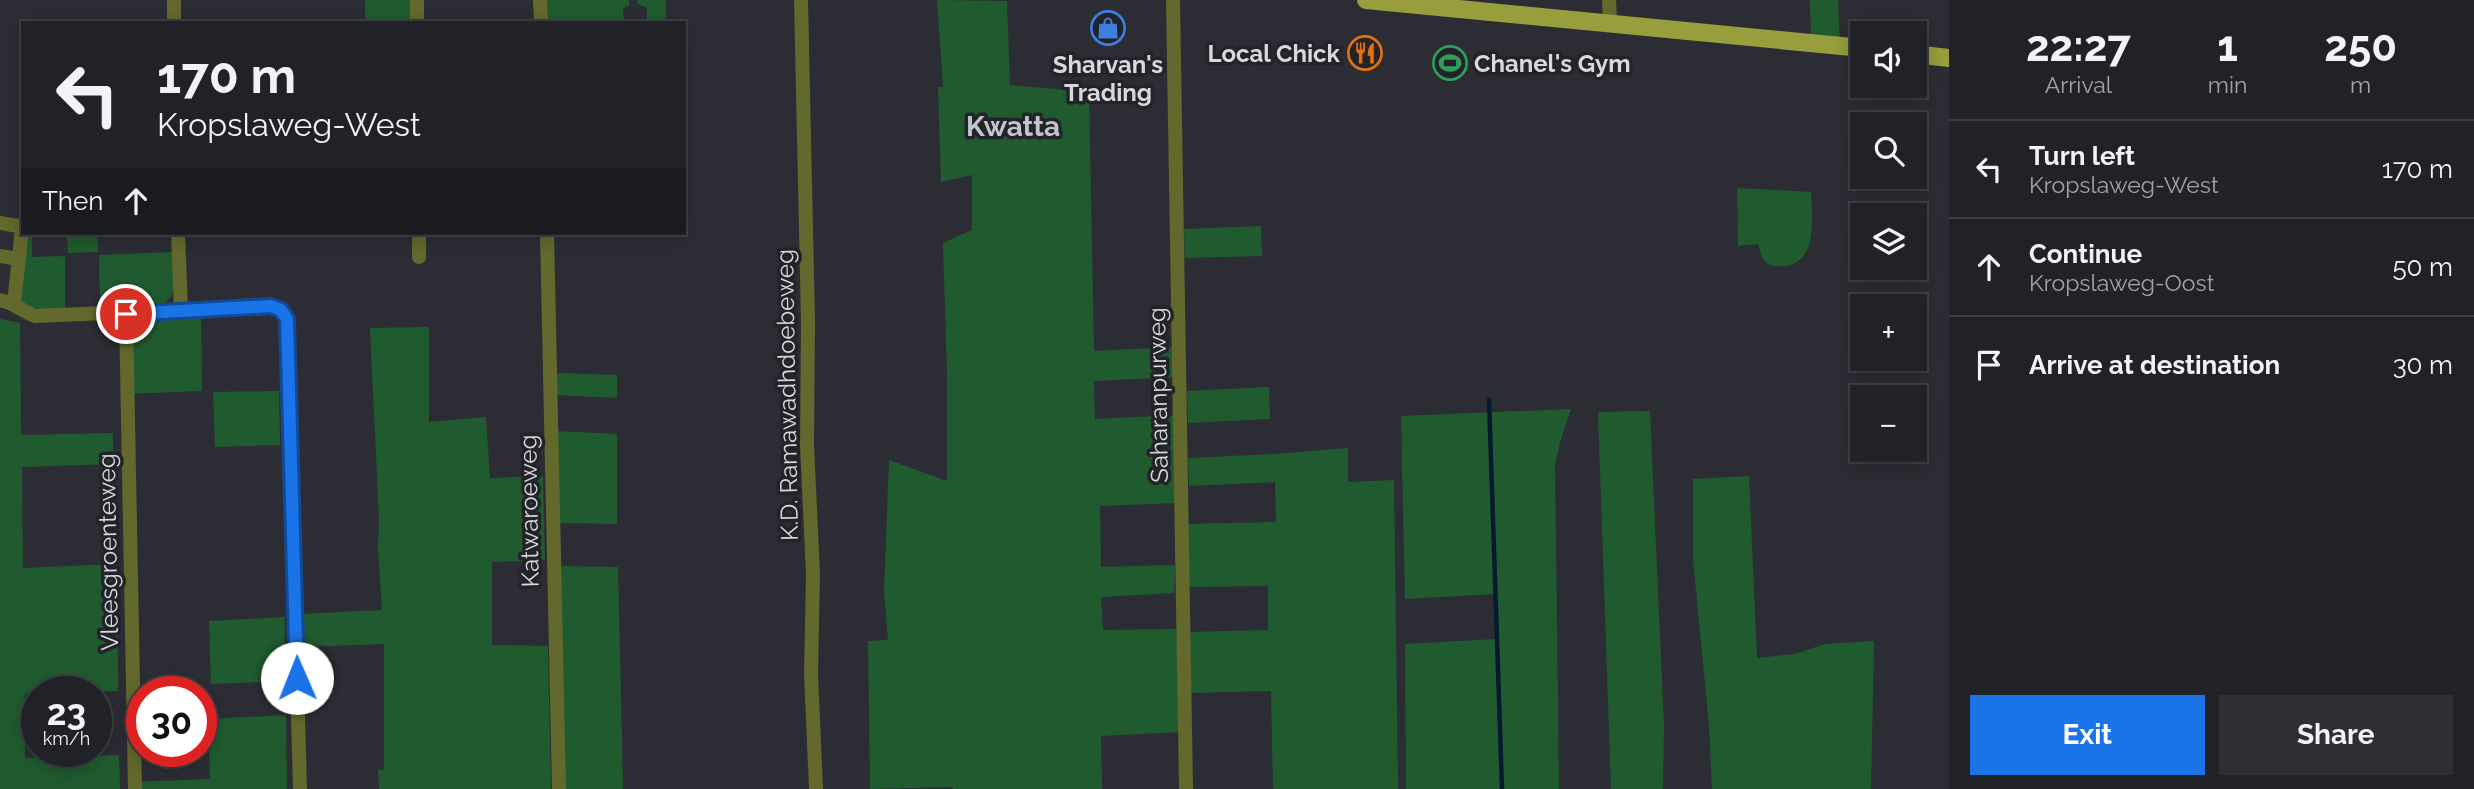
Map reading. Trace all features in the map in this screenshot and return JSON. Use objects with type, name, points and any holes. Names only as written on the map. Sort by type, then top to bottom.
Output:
[{"type":"main road","points":[[1366,0],[1850,47]]},
{"type":"main road","points":[[1927,55],[1949,58]]},
{"type":"street","points":[[174,0],[174,21]]},
{"type":"street","points":[[417,0],[417,21]]},
{"type":"street","points":[[540,0],[541,21]]},
{"type":"street","name":"K.D. Ramawadhdoebeweg","points":[[801,0],[808,307],[807,445],[813,574],[811,674],[816,789]]},
{"type":"street","name":"Saharanpurweg","points":[[1173,0],[1186,789]]},
{"type":"street","points":[[1609,0],[1610,22]]},
{"type":"street","points":[[0,223],[21,228]]},
{"type":"street","points":[[21,235],[19,259],[7,302],[35,316],[271,306],[281,310],[287,319],[300,789]]},
{"type":"street","points":[[178,235],[181,309]]},
{"type":"street","points":[[419,235],[419,257]]},
{"type":"street","name":"Katwaroeweg","points":[[547,235],[559,789]]},
{"type":"street","points":[[0,256],[19,259]]},
{"type":"street","name":"Vleesgroenteweg","points":[[126,314],[135,789]]},
{"type":"green space","points":[[365,0],[411,0],[412,21],[365,21]]},
{"type":"green space","points":[[545,0],[629,0],[629,5],[623,9],[624,21],[546,21]]},
{"type":"green space","points":[[637,0],[666,0],[666,21],[647,21],[647,8],[637,3]]},
{"type":"green space","points":[[937,0],[1007,1],[1010,85],[1089,92],[1094,351],[1174,347],[1175,377],[1094,381],[1095,419],[1175,415],[1177,503],[1100,506],[1101,567],[1175,565],[1174,593],[1101,597],[1103,630],[1178,629],[1179,732],[1101,736],[1102,789],[870,789],[868,641],[888,640],[884,592],[889,460],[947,481],[943,243],[972,230],[972,175],[941,182],[938,87],[943,87]]},
{"type":"green space","points":[[1810,0],[1838,0],[1840,41],[1811,39]]},
{"type":"green space","points":[[1737,188],[1811,192],[1812,228],[1807,251],[1801,259],[1791,265],[1773,266],[1764,260],[1758,244],[1738,246]]},
{"type":"green space","points":[[17,218],[21,218],[21,235],[32,235],[32,257],[65,256],[65,311],[39,312],[23,305],[15,294]]},
{"type":"green space","points":[[1261,226],[1262,256],[1185,258],[1184,229]]},
{"type":"green space","points":[[67,235],[97,235],[98,252],[68,253]]},
{"type":"green space","points":[[174,252],[174,288],[163,304],[100,308],[99,255]]},
{"type":"green space","points":[[201,316],[202,391],[125,394],[130,320],[139,317]]},
{"type":"green space","points":[[0,319],[20,323],[21,435],[113,433],[113,464],[22,467],[23,568],[117,564],[118,691],[112,691],[112,676],[21,676],[21,767],[112,767],[112,755],[119,755],[120,789],[0,789]]},
{"type":"green space","points":[[429,327],[429,422],[486,417],[490,478],[543,476],[545,560],[492,562],[492,645],[548,646],[551,789],[379,789],[378,770],[384,769],[384,644],[302,647],[301,614],[382,610],[370,328]]},
{"type":"green space","points":[[555,373],[617,375],[617,398],[555,395]]},
{"type":"green space","points":[[1269,387],[1270,419],[1188,423],[1187,391]]},
{"type":"green space","points":[[279,391],[280,445],[215,447],[213,392]]},
{"type":"green space","points":[[1571,409],[1555,464],[1559,789],[1406,789],[1405,644],[1497,639],[1495,594],[1405,599],[1401,416]]},
{"type":"green space","points":[[1650,411],[1664,727],[1663,789],[1611,789],[1598,412]]},
{"type":"green space","points":[[556,431],[617,434],[617,524],[557,523]]},
{"type":"green space","points":[[1348,448],[1348,482],[1394,480],[1398,789],[1273,789],[1271,691],[1189,693],[1188,632],[1268,630],[1268,586],[1188,587],[1188,524],[1276,522],[1275,482],[1189,486],[1188,458]]},
{"type":"green space","points":[[1749,476],[1757,658],[1795,654],[1825,644],[1874,641],[1871,789],[1712,789],[1709,725],[1693,559],[1693,479]]},
{"type":"green space","points":[[556,566],[618,567],[623,789],[561,789]]},
{"type":"green space","points":[[285,617],[284,681],[217,684],[217,676],[211,676],[209,621]]},
{"type":"green space","points":[[286,715],[287,789],[130,789],[130,782],[210,779],[210,767],[217,767],[217,719]]},
{"type":"waterway","points":[[1489,399],[1502,789]]},
{"type":"place","name":"Sharvan's Trading","points":[[1108,28]]},
{"type":"place","name":"Local Chick","points":[[1365,53]]},
{"type":"place","name":"Chanel's Gym","points":[[1450,63]]},
{"type":"district","name":"Kwatta","points":[[1013,126]]},
{"type":"route","points":[[126,314],[271,306],[281,310],[287,319],[297,678]]}]
